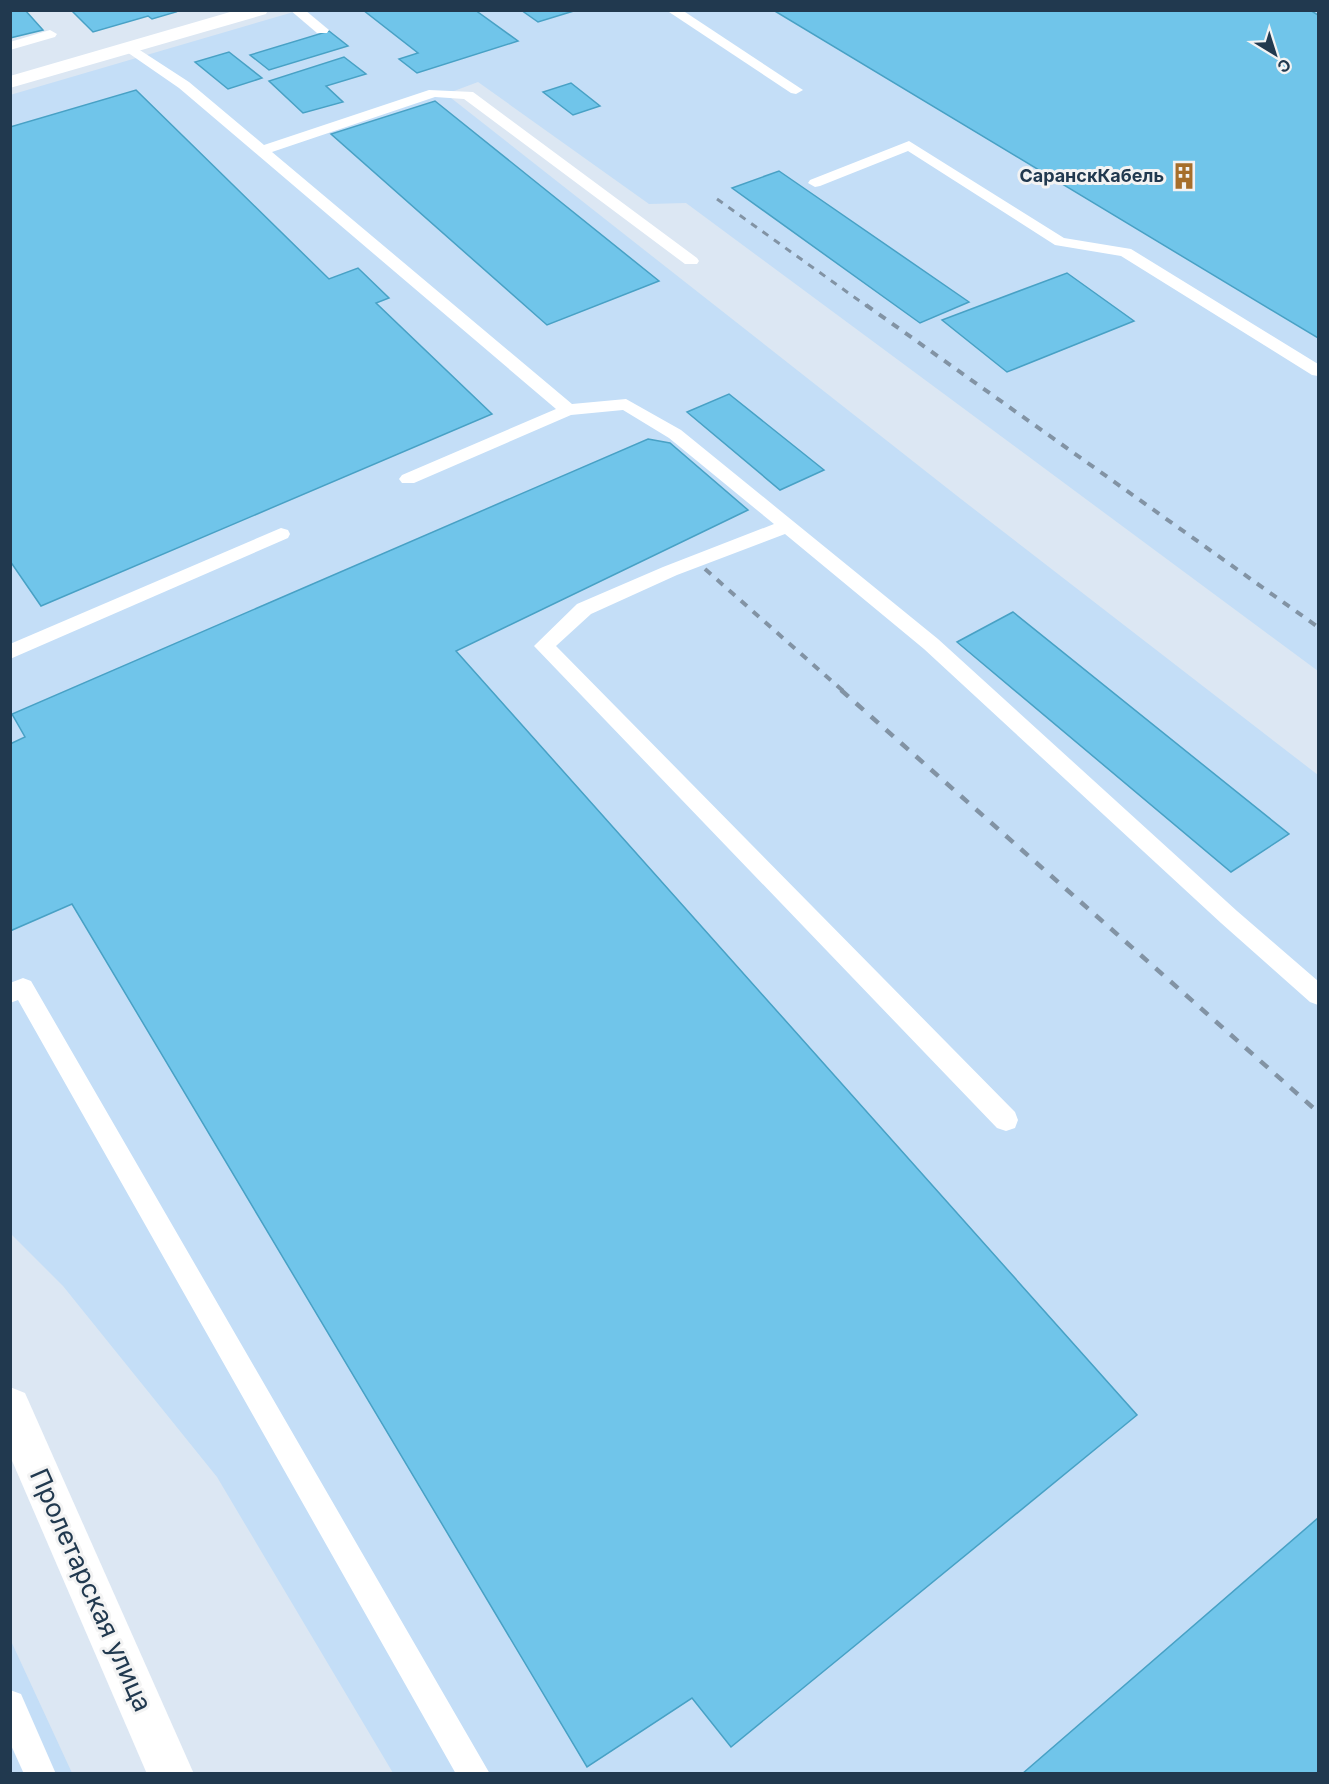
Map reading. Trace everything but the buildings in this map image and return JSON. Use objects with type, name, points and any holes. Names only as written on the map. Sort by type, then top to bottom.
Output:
[{"type":"street","points":[[10,81],[259,10]]},
{"type":"street","name":"Пролетарская улица","points":[[10,1407],[171,1773]]},
{"type":"lane","points":[[296,10],[322,30]]},
{"type":"lane","points":[[672,10],[796,90]]},
{"type":"lane","points":[[10,46],[50,34]]},
{"type":"lane","points":[[129,47],[183,85],[262,150],[568,410]]},
{"type":"lane","points":[[262,150],[434,93],[468,95],[691,261]]},
{"type":"lane","points":[[815,183],[909,145],[1060,242],[1125,252],[1318,371]]},
{"type":"lane","points":[[408,479],[568,410],[626,404],[675,434],[931,644],[1229,917],[1318,995]]},
{"type":"lane","points":[[787,526],[670,571],[584,609],[544,646],[1006,1120]]},
{"type":"lane","points":[[10,652],[281,534]]},
{"type":"lane","points":[[10,993],[23,988],[474,1773]]},
{"type":"lane","points":[[10,1705],[40,1773]]},
{"type":"shaded area","points":[[297,11],[1318,11],[1318,671],[686,203],[649,204],[478,82],[446,94],[961,499],[1318,775],[1318,1773],[393,1773],[217,1477],[63,1286],[11,1234],[10,95]]},
{"type":"shaded area","points":[[11,1641],[72,1773],[11,1773]]},
{"type":"railway","points":[[717,199],[868,307]]},
{"type":"railway","points":[[866,305],[1318,627]]},
{"type":"railway","points":[[705,569],[843,691]]},
{"type":"railway","points":[[841,690],[1318,1112]]},
{"type":"place","name":"СаранскКабель","points":[[1184,176]]}]
